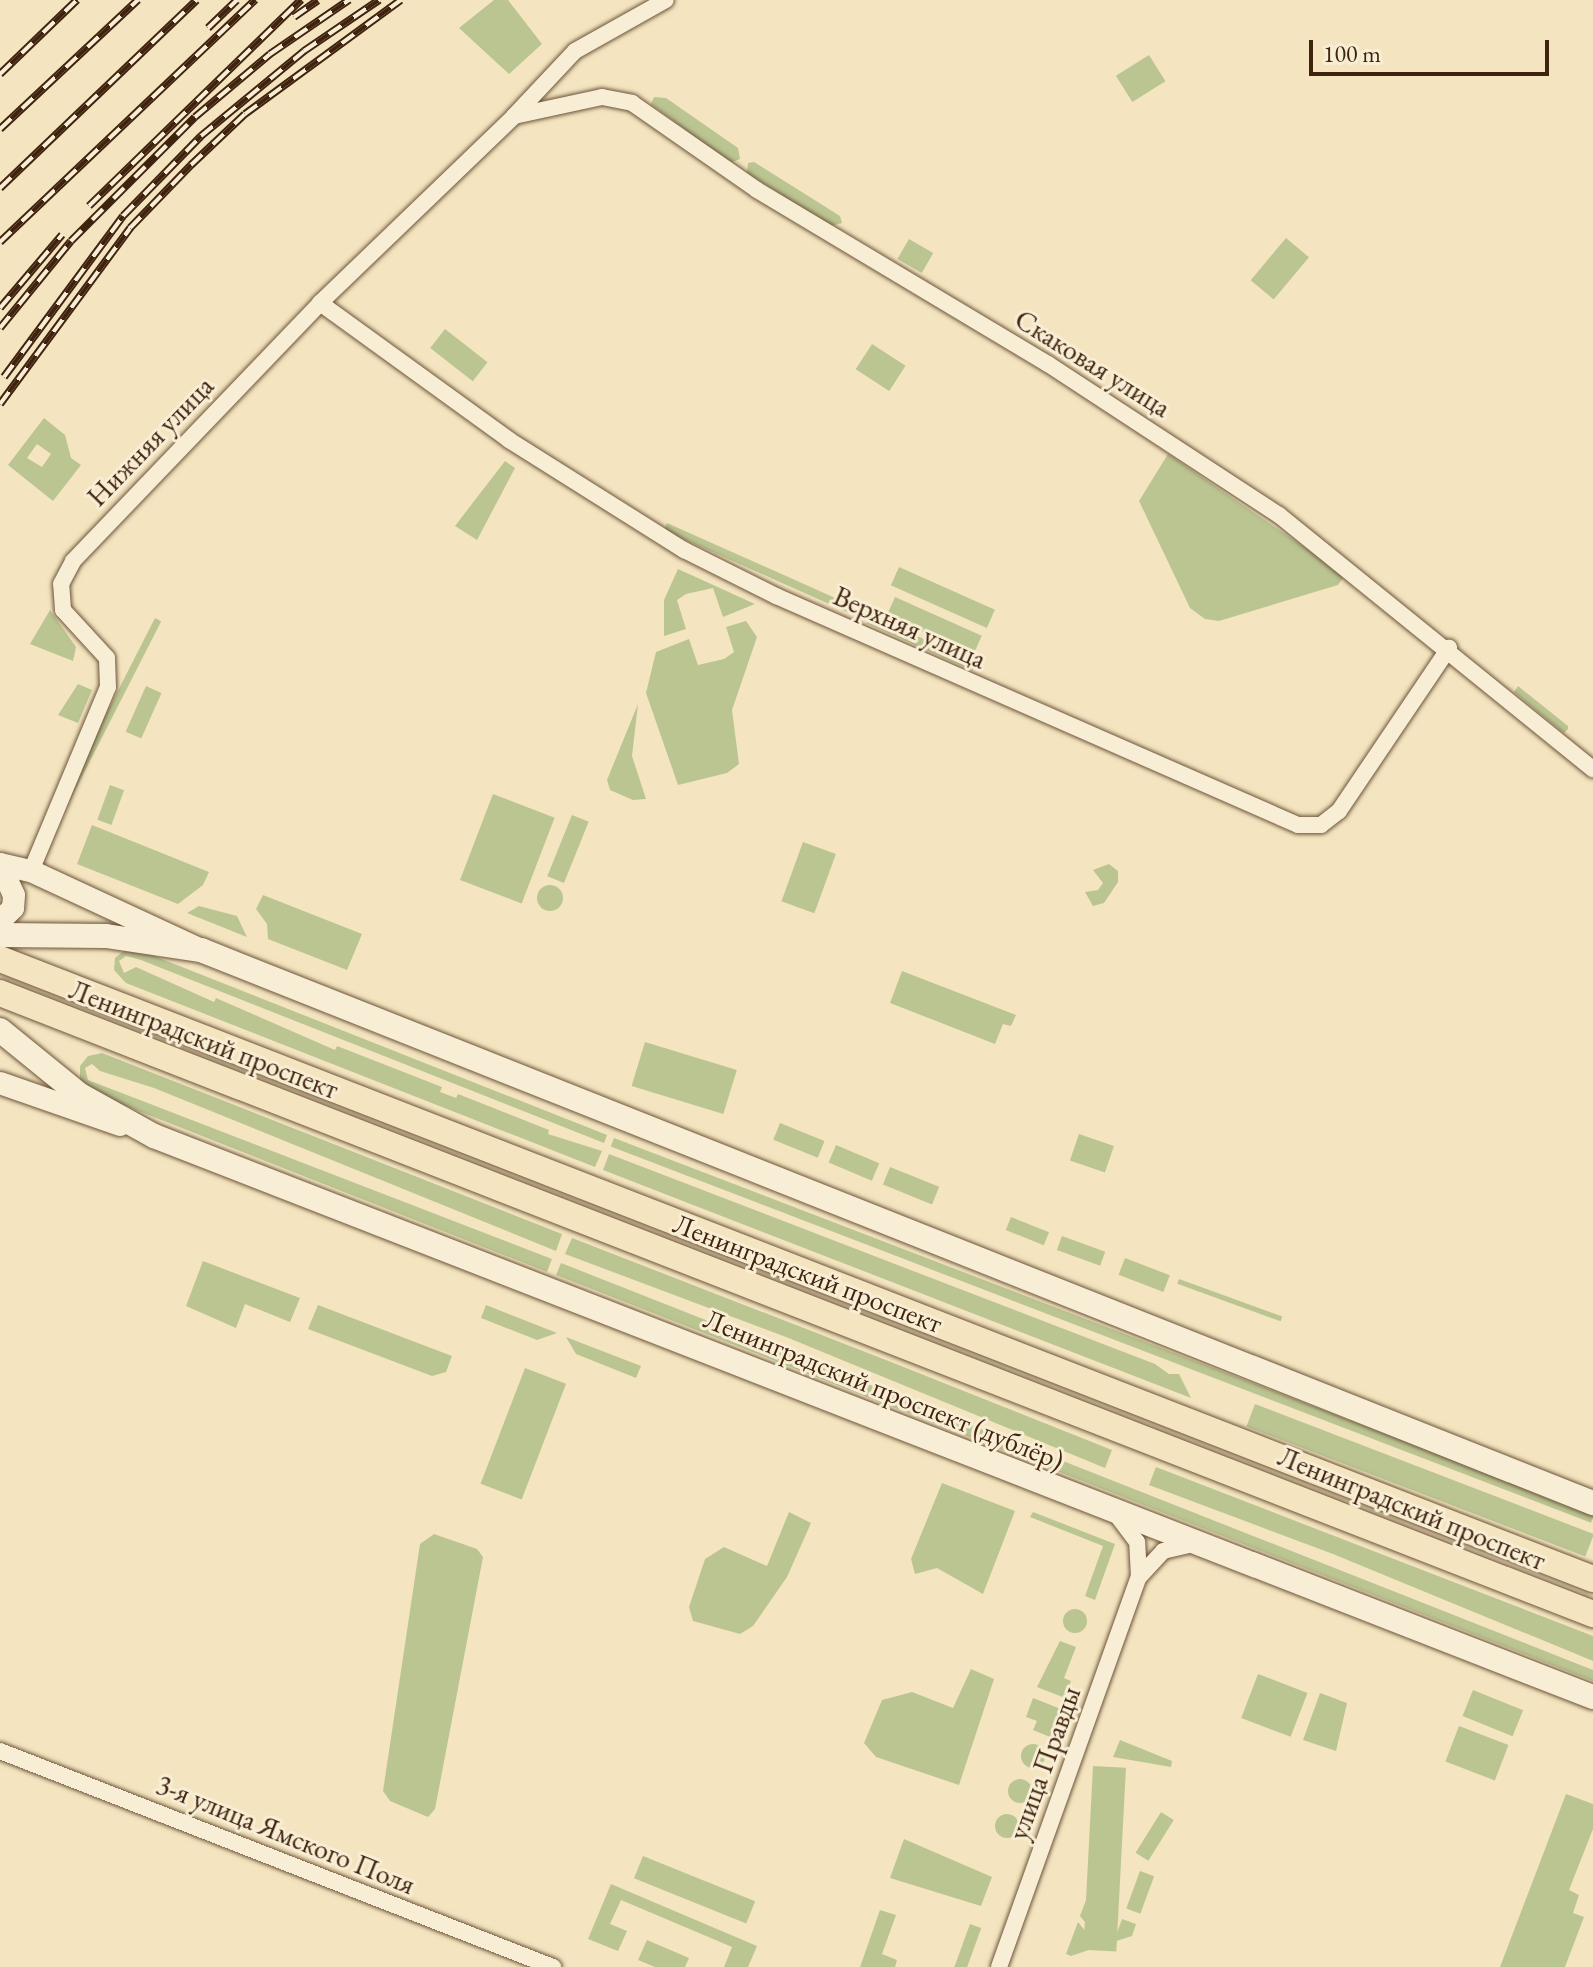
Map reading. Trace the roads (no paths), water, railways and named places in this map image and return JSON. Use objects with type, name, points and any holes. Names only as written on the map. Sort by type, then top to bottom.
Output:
[{"type":"main road","points":[[0,935],[106,936],[201,950],[1593,1503]]},
{"type":"main road","name":"Ленинградский проспект","points":[[0,959],[1593,1579]]},
{"type":"main road","name":"Ленинградский проспект","points":[[0,993],[1593,1614]]},
{"type":"main road","name":"Ленинградский проспект (дублёр)","points":[[0,1030],[80,1095],[154,1136],[1593,1697]]},
{"type":"street","name":"Нижняя улица","points":[[31,871],[96,726],[110,674],[107,658],[63,610],[64,574],[115,514],[320,303],[518,115],[575,51],[666,0]]},
{"type":"street","name":"Скаковая улица","points":[[518,115],[582,99],[632,103],[757,190],[1048,364],[1279,515],[1449,648],[1593,769]]},
{"type":"street","name":"Верхняя улица","points":[[320,303],[509,440],[684,550],[776,596],[1298,825],[1321,825],[1339,811],[1449,648]]},
{"type":"street","points":[[0,864],[31,871],[201,950]]},
{"type":"street","points":[[0,864],[12,883],[6,914]]},
{"type":"street","points":[[6,914],[31,871]]},
{"type":"street","name":"Ленинградский проспект (дублёр)","points":[[0,1083],[154,1136]]},
{"type":"street","name":"улица Правды","points":[[1115,1513],[1137,1542],[1139,1577]]},
{"type":"street","name":"улица Правды","points":[[999,1967],[1139,1577],[1163,1551],[1194,1544]]},
{"type":"street","name":"3-я улица Ямского Поля","points":[[0,1751],[553,1967]]},
{"type":"railway","points":[[0,74],[77,0]]},
{"type":"railway","points":[[0,129],[138,0]]},
{"type":"railway","points":[[0,188],[197,0]]},
{"type":"railway","points":[[208,28],[237,0]]},
{"type":"railway","points":[[0,242],[255,0]]},
{"type":"railway","points":[[89,206],[301,0]]},
{"type":"railway","points":[[294,17],[318,0]]},
{"type":"railway","points":[[0,328],[71,241],[195,117],[270,54],[349,0]]},
{"type":"railway","points":[[4,377],[123,216],[201,136],[304,51],[379,0]]},
{"type":"railway","points":[[0,404],[130,228],[191,165],[245,114],[401,0]]},
{"type":"railway","points":[[0,308],[62,235]]}]
